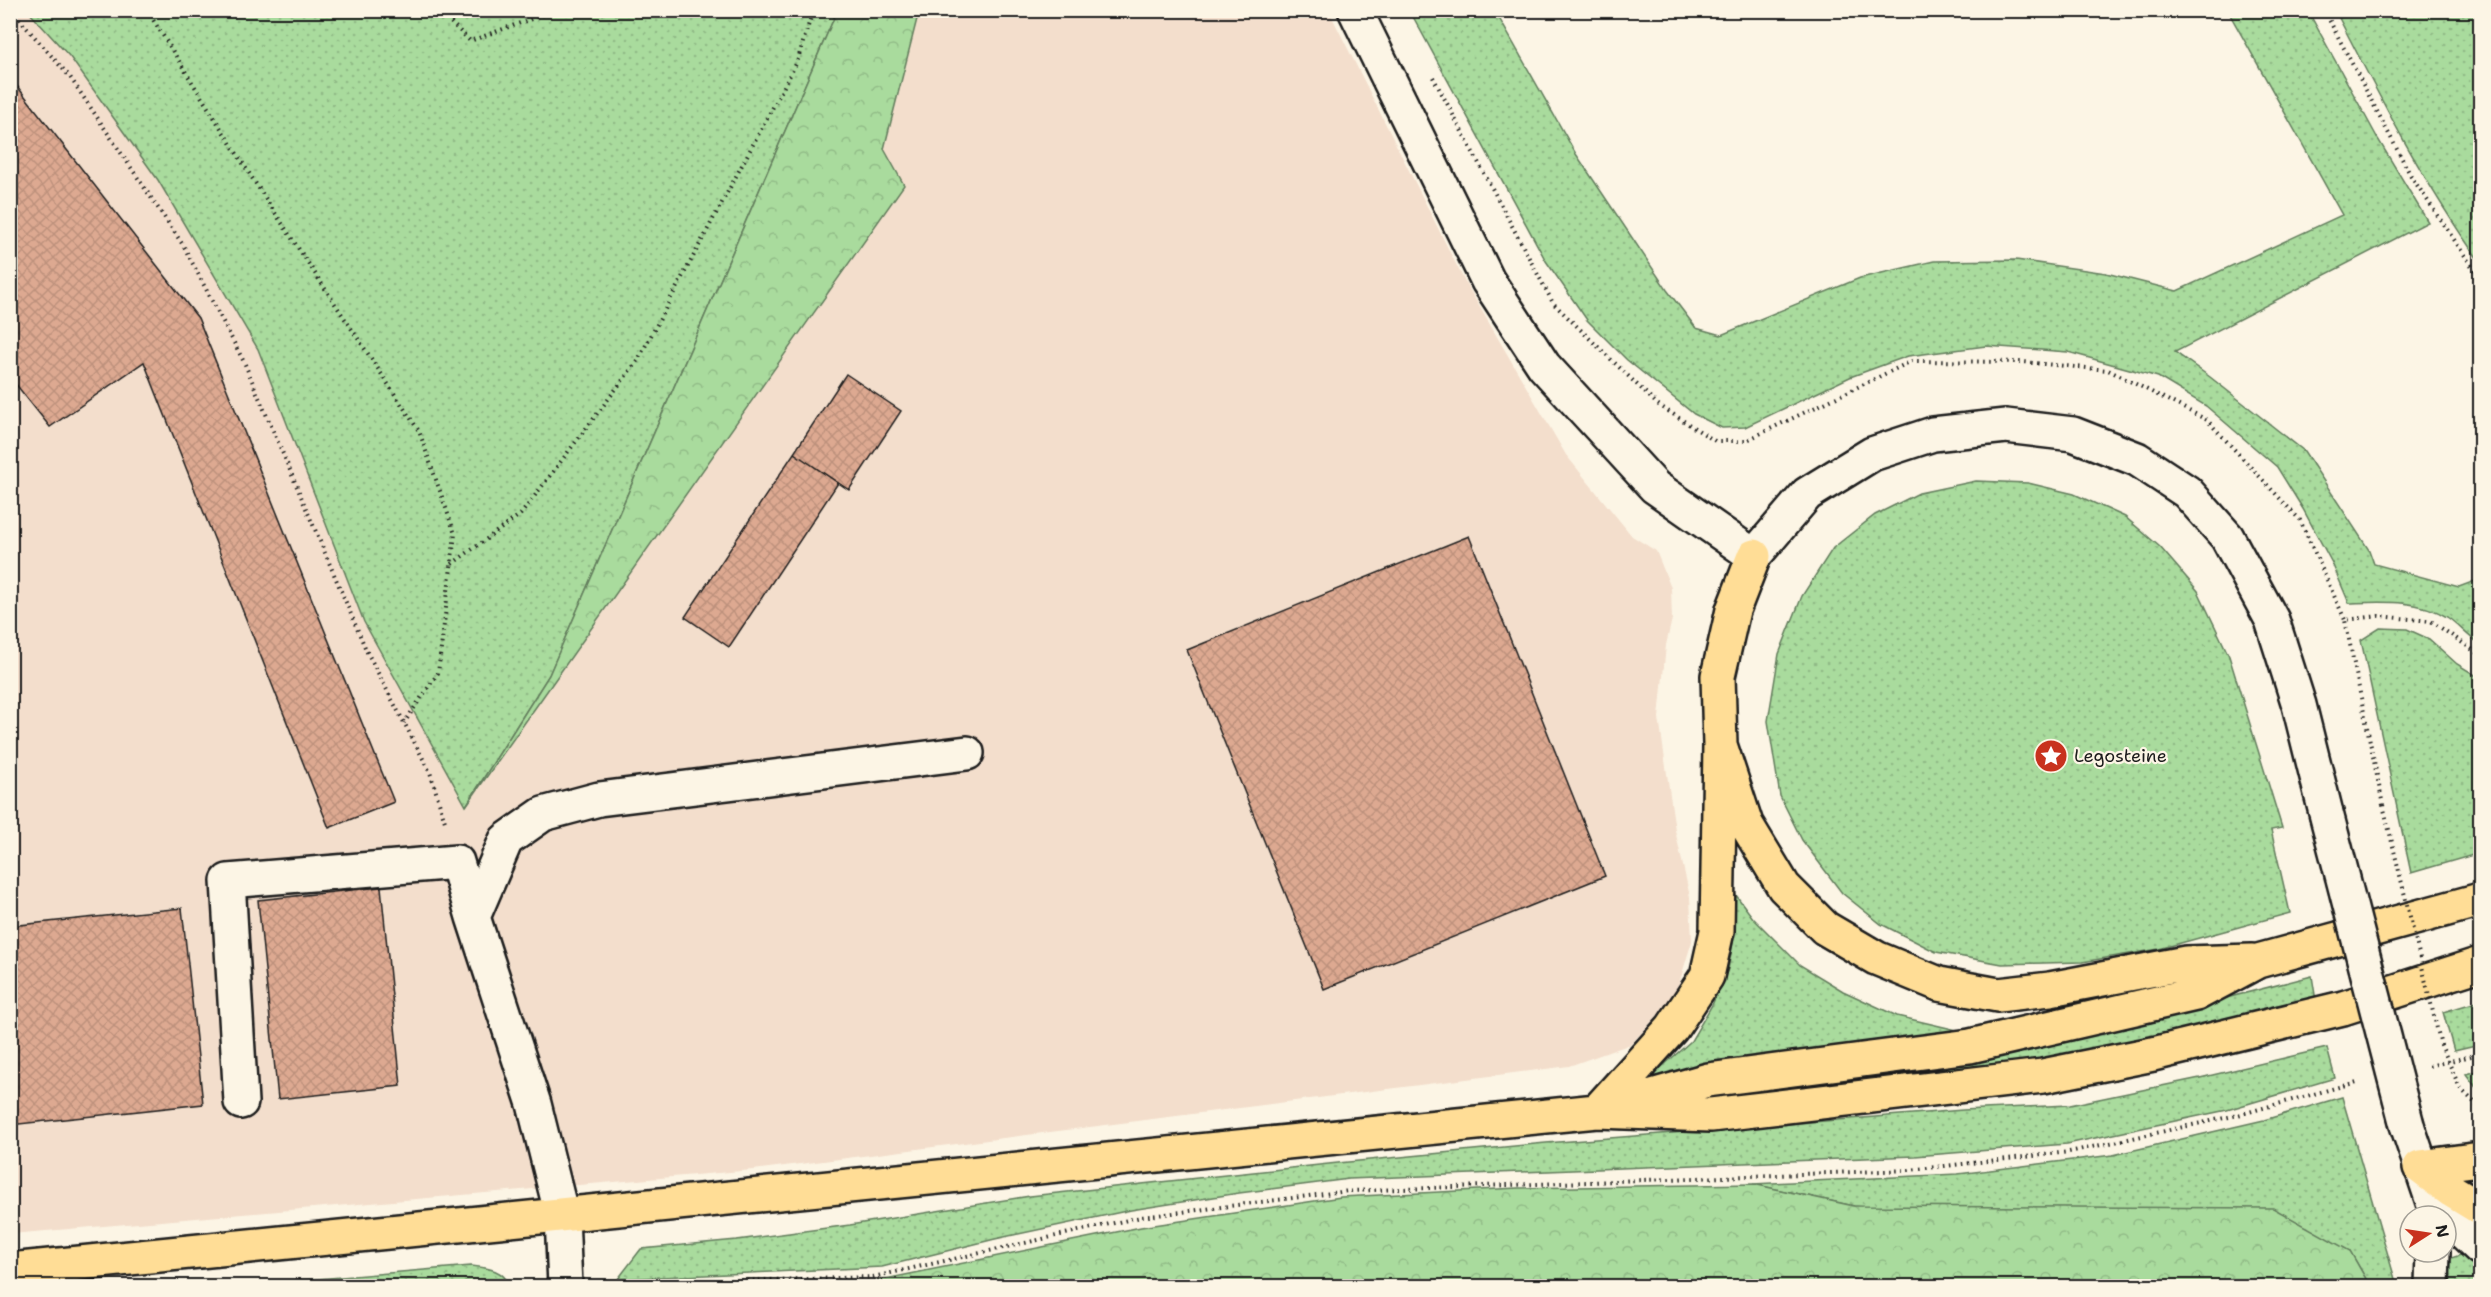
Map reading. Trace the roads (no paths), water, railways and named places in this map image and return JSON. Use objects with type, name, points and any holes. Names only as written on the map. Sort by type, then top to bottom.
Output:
[{"type":"main road","points":[[1597,1111],[1672,1028],[1707,976],[1717,931],[1720,745],[1718,676],[1733,610],[1754,556]]},
{"type":"main road","points":[[1720,745],[1746,824],[1784,887],[1825,928],[1876,958],[1939,984],[1998,995],[2050,989],[2186,963],[2258,961]]},
{"type":"main road","points":[[1597,1111],[1708,1080],[1970,1046],[2196,994],[2258,961],[2481,900]]},
{"type":"main road","points":[[10,1270],[1597,1111],[1712,1114],[2043,1076],[2153,1054],[2343,1008],[2481,964]]},
{"type":"main road","points":[[2420,1167],[2481,1159]]},
{"type":"main road","points":[[2420,1167],[2452,1191],[2481,1208]]},
{"type":"street","points":[[1355,10],[1488,281],[1544,366],[1655,487],[1754,556],[1807,494],[1872,454],[1933,434],[2006,426],[2073,434],[2137,459],[2187,492],[2227,537],[2272,620],[2299,705],[2407,1125],[2420,1167],[2436,1204]]},
{"type":"street","points":[[473,917],[506,840],[543,813],[599,799],[967,753]]},
{"type":"street","points":[[241,1102],[228,881],[457,862],[534,1104],[562,1216],[565,1287]]},
{"type":"street","points":[[2458,1229],[2481,1248]]},
{"type":"street","points":[[2432,1287],[2433,1264]]},
{"type":"place","name":"Legosteine","points":[[2051,756]]}]
